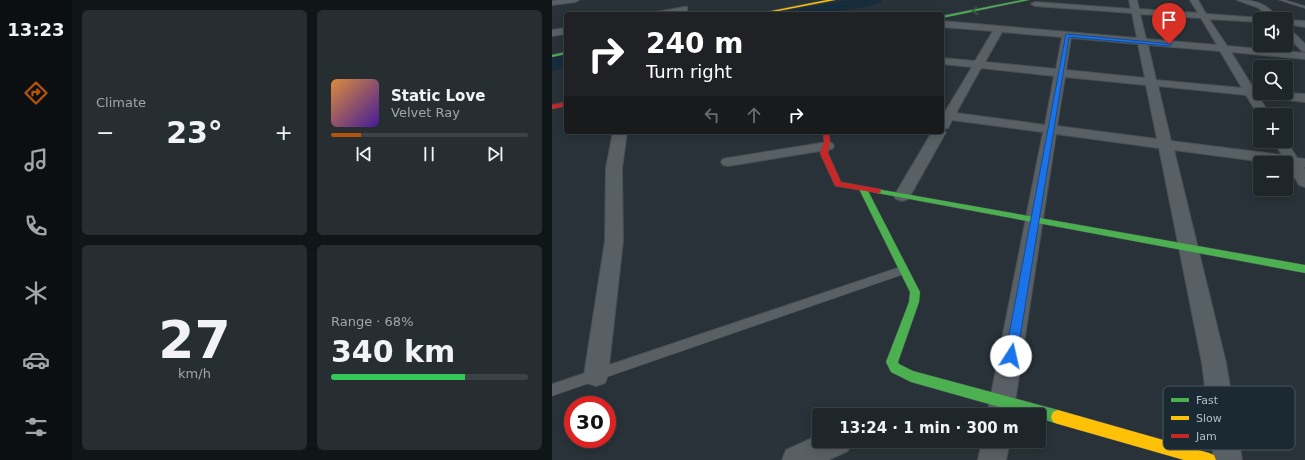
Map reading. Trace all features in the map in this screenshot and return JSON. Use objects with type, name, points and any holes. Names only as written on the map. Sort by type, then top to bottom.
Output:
[{"type":"main road","points":[[768,12],[833,0]]},
{"type":"main road","points":[[944,17],[1031,2]]},
{"type":"main road","points":[[552,56],[564,53]]},
{"type":"main road","points":[[552,107],[564,104]]},
{"type":"main road","points":[[827,139],[824,153],[838,184],[1305,269]]},
{"type":"main road","points":[[864,189],[915,292],[914,302],[892,362],[894,368],[911,376],[1001,408]]},
{"type":"main road","points":[[1046,419],[1163,448]]},
{"type":"main road","points":[[1169,450],[1209,460]]},
{"type":"street","points":[[552,3],[575,0]]},
{"type":"street","points":[[672,0],[687,10],[672,12]]},
{"type":"street","points":[[1194,0],[1260,108]]},
{"type":"street","points":[[1241,0],[1262,6],[1268,12]]},
{"type":"street","points":[[1031,2],[1134,6],[1204,16],[1253,20]]},
{"type":"street","points":[[1134,6],[1214,363],[1217,386]]},
{"type":"street","points":[[1293,23],[1305,24]]},
{"type":"street","points":[[944,24],[1305,56]]},
{"type":"street","points":[[999,29],[944,119],[1051,129],[1299,162]]},
{"type":"street","points":[[552,33],[564,31]]},
{"type":"street","points":[[1001,408],[1067,35]]},
{"type":"street","points":[[1293,37],[1305,49]]},
{"type":"street","points":[[944,61],[1305,98]]},
{"type":"street","points":[[596,375],[614,241],[614,168],[620,134]]},
{"type":"street","points":[[902,196],[938,134]]},
{"type":"street","points":[[728,162],[827,139]]},
{"type":"street","points":[[1286,148],[1299,162],[1305,182]]},
{"type":"street","points":[[796,460],[823,448]]},
{"type":"street","points":[[992,460],[995,448]]},
{"type":"street","points":[[1227,450],[1228,460]]},
{"type":"lane","points":[[1281,0],[1304,10]]},
{"type":"lane","points":[[552,390],[903,270]]},
{"type":"waterway","points":[[807,12],[874,0]]},
{"type":"waterway","points":[[552,64],[564,61]]},
{"type":"traffic: fast","points":[[944,17],[1027,0]]},
{"type":"traffic: fast","points":[[552,56],[564,53]]},
{"type":"traffic: fast","points":[[863,189],[915,292],[914,302],[892,362],[895,368],[911,376],[1058,417]]},
{"type":"traffic: fast","points":[[877,191],[1305,269]]},
{"type":"traffic: slow","points":[[768,12],[833,0]]},
{"type":"traffic: slow","points":[[1058,417],[1163,447]]},
{"type":"traffic: slow","points":[[1174,450],[1209,460]]},
{"type":"traffic: jam","points":[[552,107],[564,104]]},
{"type":"traffic: jam","points":[[826,134],[827,142],[824,153],[838,184],[877,191]]},
{"type":"route","points":[[1011,356],[1067,35],[1169,44]]}]
